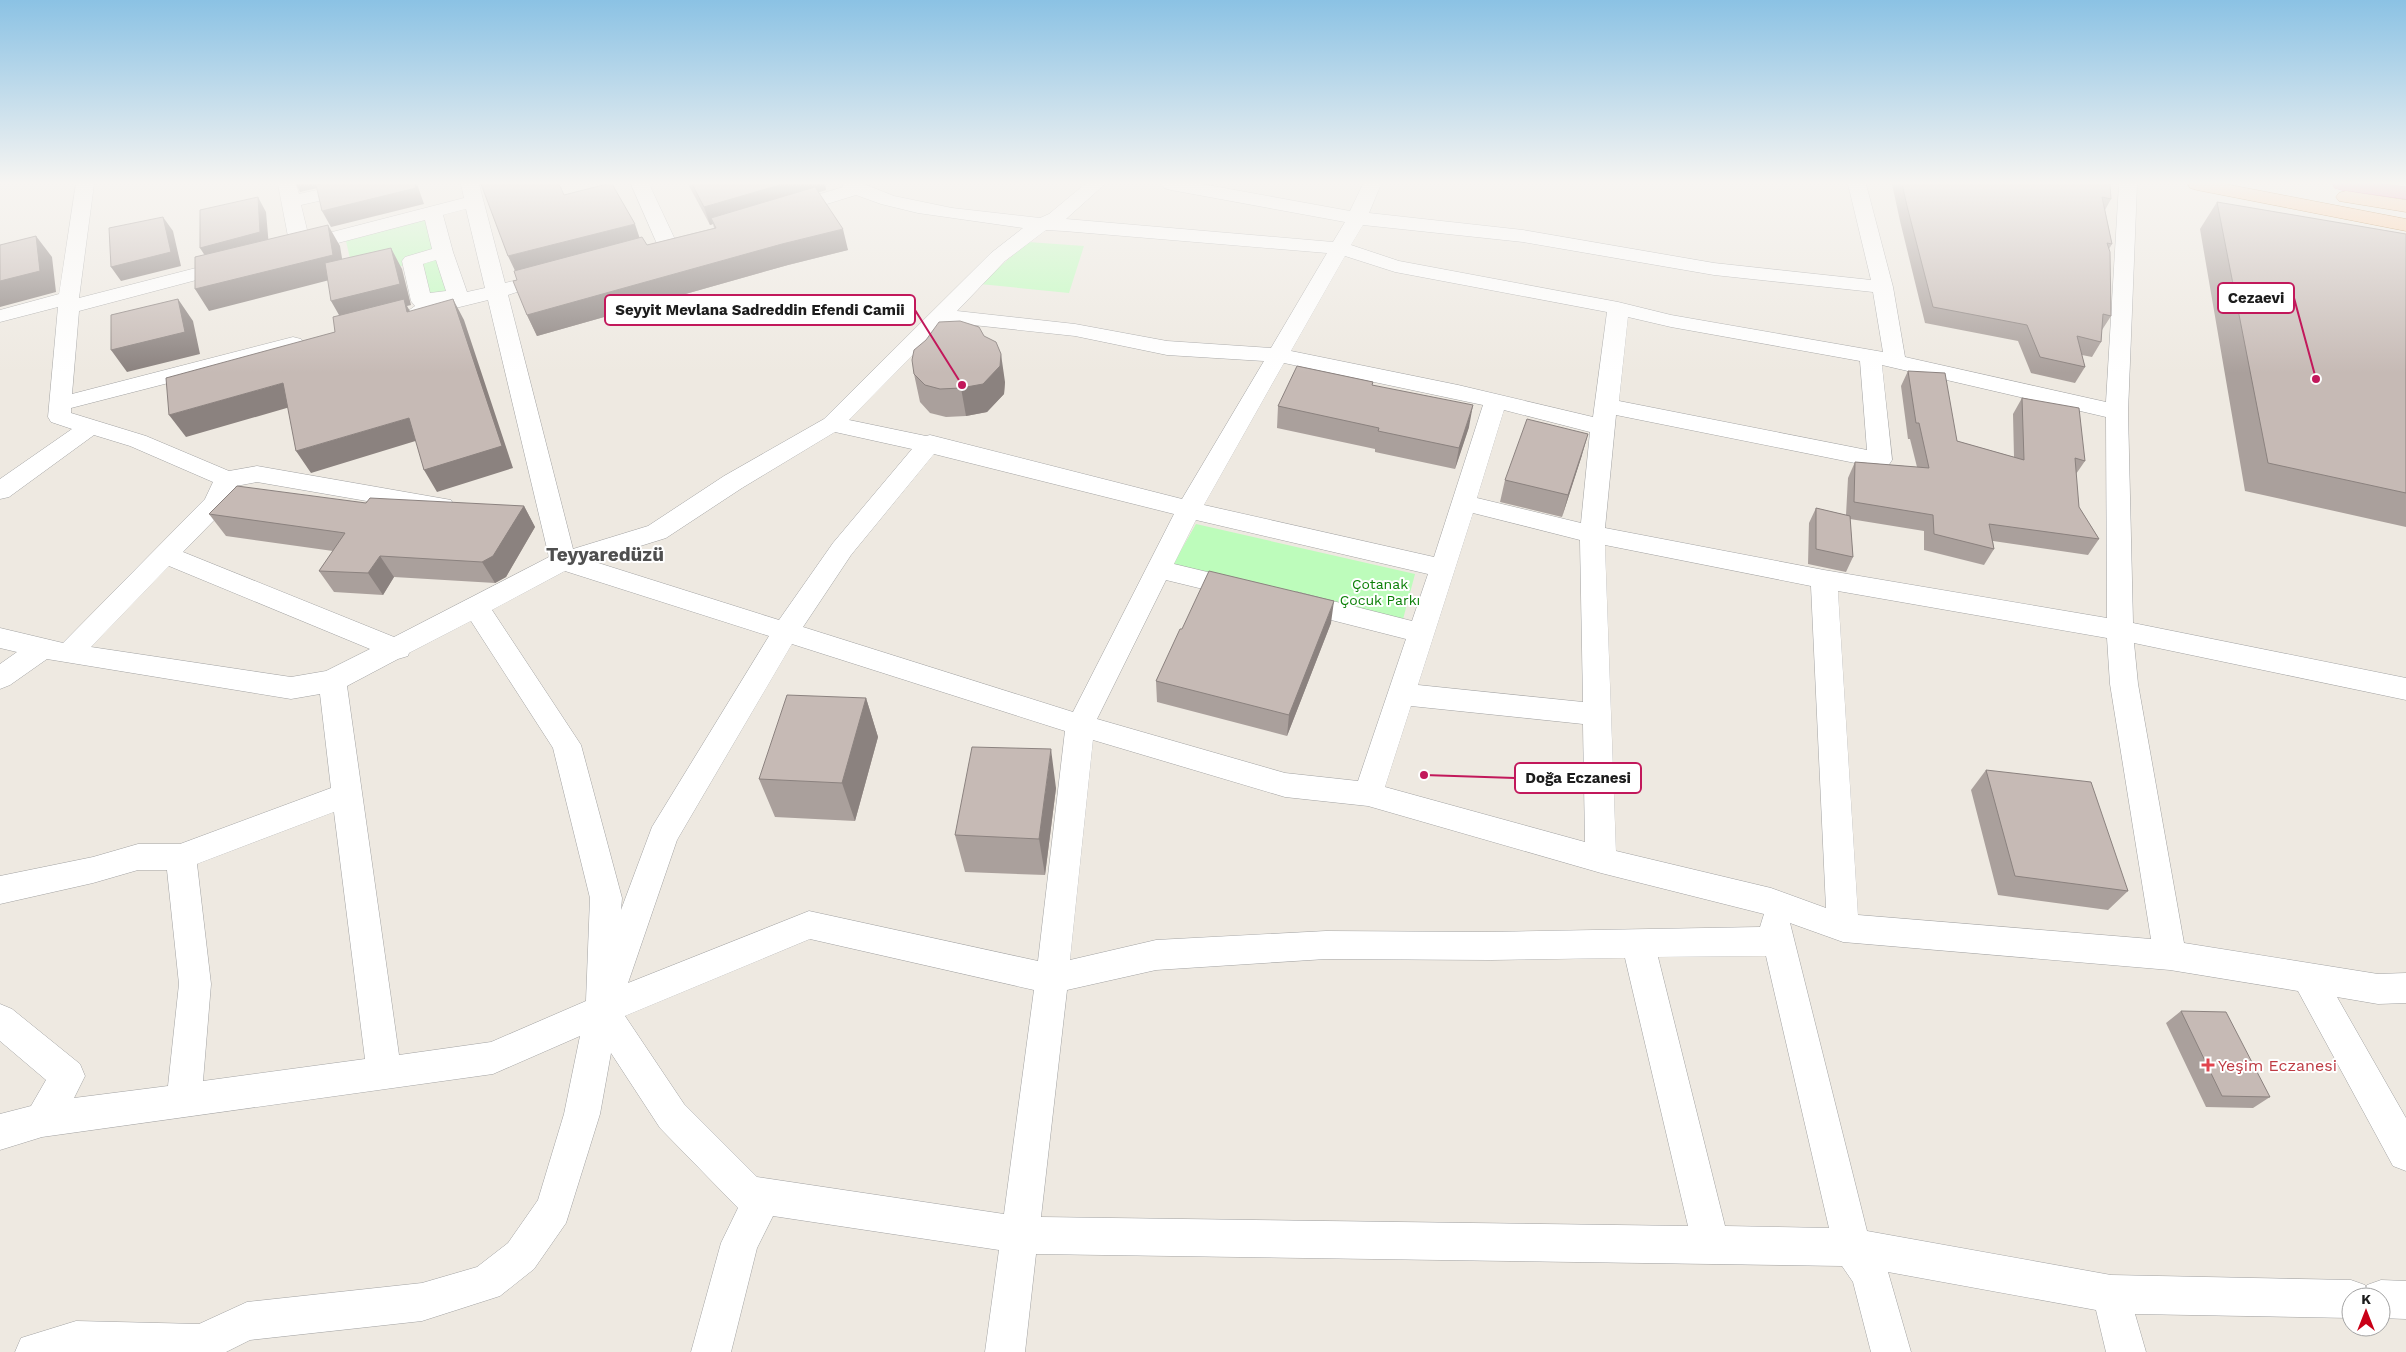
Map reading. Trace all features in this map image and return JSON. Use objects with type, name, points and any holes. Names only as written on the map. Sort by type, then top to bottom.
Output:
[{"type":"street","points":[[77,247],[69,303],[59,417],[138,441],[227,479],[256,474],[463,508]]},
{"type":"street","points":[[442,247],[443,252]]},
{"type":"street","points":[[485,247],[541,512],[563,561],[1080,726],[1285,785],[1368,794],[1601,860],[1771,902],[1843,928],[2170,954],[2378,989],[2406,988]]},
{"type":"street","points":[[0,638],[56,651],[291,688],[332,681],[398,649],[563,561],[657,532],[733,482],[832,424],[998,257],[1011,247]]},
{"type":"street","points":[[1328,247],[1339,248],[1395,266],[1618,308],[1672,321],[1895,361],[2117,412]]},
{"type":"street","points":[[1587,247],[1714,269],[1793,279],[1883,286]]},
{"type":"street","points":[[1873,247],[1883,286],[1895,361]]},
{"type":"street","points":[[2125,247],[2117,412],[2120,630],[2124,684],[2170,954]]},
{"type":"street","points":[[1006,1352],[1052,979],[1080,726],[1188,511],[1339,248]]},
{"type":"street","points":[[0,316],[69,303],[245,261]]},
{"type":"street","points":[[401,316],[534,281]]},
{"type":"street","points":[[1601,860],[1592,534],[1618,308]]},
{"type":"street","points":[[940,316],[1074,330],[1167,348],[1278,355],[1496,401],[1880,460],[1870,356]]},
{"type":"street","points":[[60,404],[316,338]]},
{"type":"street","points":[[1368,794],[1496,401]]},
{"type":"street","points":[[832,424],[930,443],[1188,511],[1357,552],[1443,568]]},
{"type":"street","points":[[0,491],[90,427]]},
{"type":"street","points":[[35,1352],[76,1341],[199,1348],[247,1321],[422,1302],[487,1283],[521,1256],[553,1210],[582,1114],[602,1010],[663,836],[785,632],[842,549],[930,443]]},
{"type":"street","points":[[0,678],[56,651],[166,555],[215,504],[227,479]]},
{"type":"street","points":[[1464,503],[1592,534],[1824,579],[2120,630],[2404,692]]},
{"type":"street","points":[[166,555],[398,649]]},
{"type":"street","points":[[1159,569],[1420,634]]},
{"type":"street","points":[[1824,579],[1843,928]]},
{"type":"street","points":[[476,607],[567,745],[606,898],[602,1010],[672,1116],[748,1194],[1020,1235],[1852,1247],[2111,1294],[2341,1299]]},
{"type":"street","points":[[332,681],[384,1073]]},
{"type":"street","points":[[1400,694],[1596,714]]},
{"type":"street","points":[[0,890],[93,870],[138,857],[181,857],[348,794]]},
{"type":"street","points":[[181,857],[195,984],[184,1101]]},
{"type":"street","points":[[1771,902],[1777,941],[1852,1247],[1870,1274],[1891,1352]]},
{"type":"street","points":[[0,1132],[42,1120],[493,1058],[602,1010],[810,925],[1052,979],[1156,956],[1326,944],[1490,946],[1777,941]]},
{"type":"street","points":[[1638,943],[1711,1244]]},
{"type":"street","points":[[2308,977],[2406,1153]]},
{"type":"street","points":[[0,1020],[68,1076],[42,1120]]},
{"type":"street","points":[[711,1352],[740,1243],[764,1196]]},
{"type":"street","points":[[2111,1294],[2126,1352]]},
{"type":"street","points":[[2391,1299],[2406,1300]]},
{"type":"green space","points":[[347,247],[451,247],[465,293],[417,306],[406,265],[354,276]]},
{"type":"green space","points":[[1022,247],[1084,247],[1069,293],[980,284]]},
{"type":"green space","name":"Çotanak Çocuk Parkı","points":[[1196,524],[1415,574],[1402,623],[1172,566]]},
{"type":"building","points":[[0,247],[37,247],[40,271],[0,281]]},
{"type":"building","points":[[110,247],[170,247],[171,252],[111,267]]},
{"type":"building","points":[[236,247],[332,247],[333,255],[195,289],[195,257]]},
{"type":"building","points":[[505,247],[543,247],[508,256]]},
{"type":"building","points":[[604,247],[771,247],[527,315],[513,281],[517,280],[514,271]]},
{"type":"building","points":[[1918,247],[2108,247],[2110,252],[2111,316],[2103,314],[2101,342],[2077,336],[2085,367],[2040,357],[2027,325],[1933,307]]},
{"type":"building","points":[[2226,247],[2406,247],[2406,493],[2268,463]]},
{"type":"building","points":[[391,248],[400,284],[331,301],[325,263]]},
{"type":"building","points":[[178,299],[185,332],[111,350],[111,315]]},
{"type":"building","points":[[404,299],[407,312],[453,299],[502,446],[424,470],[409,418],[296,451],[283,383],[169,415],[166,378],[335,332],[333,317]]},
{"type":"building","points":[[960,321],[979,327],[984,336],[996,342],[1001,354],[1000,366],[983,384],[940,389],[925,385],[914,374],[912,360],[914,350],[926,340],[939,322]]},
{"type":"building","points":[[1297,366],[1373,382],[1372,385],[1473,405],[1459,448],[1378,431],[1379,428],[1278,406]]},
{"type":"building","points":[[1908,371],[1945,373],[1957,441],[2024,460],[2022,398],[2079,408],[2085,461],[2075,458],[2079,507],[2099,539],[1989,524],[1994,549],[1934,534],[1933,515],[1854,502],[1855,462],[1929,468],[1919,423],[1916,423]]},
{"type":"building","points":[[1527,419],[1588,434],[1568,495],[1505,480]]},
{"type":"building","points":[[237,486],[366,503],[370,498],[524,506],[493,556],[482,562],[380,556],[368,573],[319,571],[345,533],[209,514]]},
{"type":"building","points":[[1816,508],[1850,516],[1853,557],[1816,549]]},
{"type":"building","points":[[1209,571],[1334,601],[1289,715],[1156,681]]},
{"type":"building","points":[[787,695],[866,698],[842,783],[759,779]]},
{"type":"building","points":[[972,747],[1051,749],[1039,839],[955,835]]},
{"type":"building","points":[[1986,770],[2091,782],[2128,891],[2015,876]]},
{"type":"building","points":[[2181,1011],[2226,1012],[2270,1097],[2222,1096]]},
{"type":"place","name":"Cezaevi","points":[[2316,379]]},
{"type":"place","name":"Seyyit Mevlana Sadreddin Efendi Camii","points":[[962,385]]},
{"type":"place","name":"Doğa Eczanesi","points":[[1424,775]]},
{"type":"place","name":"Yeşim Eczanesi","points":[[2208,1065]]},
{"type":"district","name":"Teyyaredüzü","points":[[605,554]]}]
